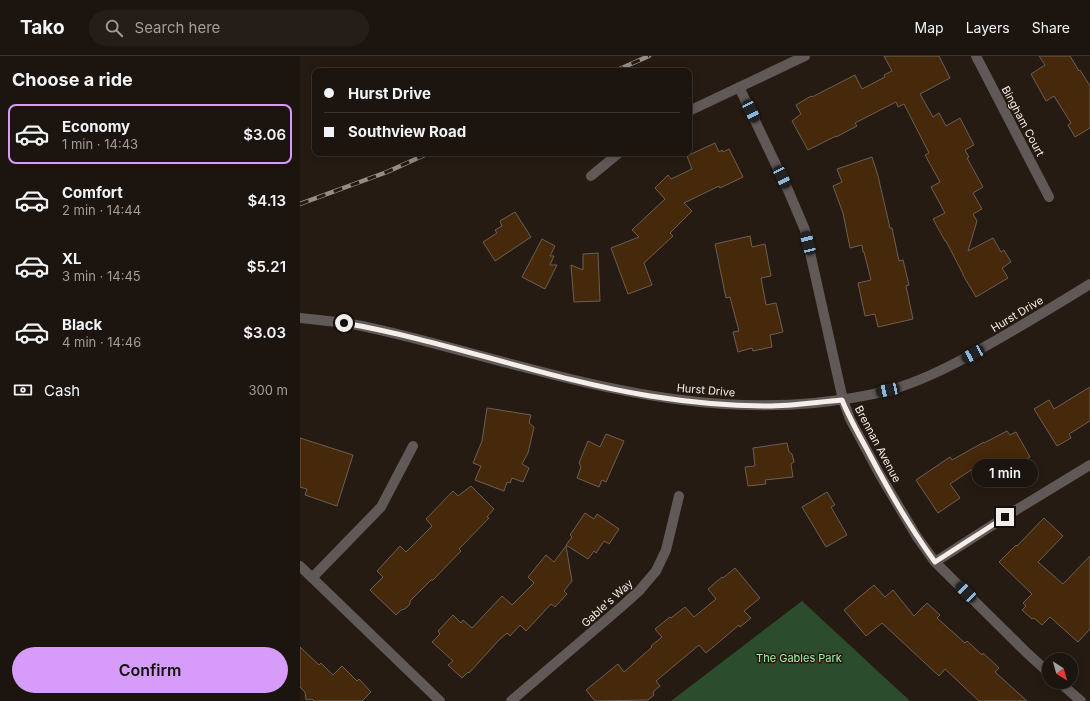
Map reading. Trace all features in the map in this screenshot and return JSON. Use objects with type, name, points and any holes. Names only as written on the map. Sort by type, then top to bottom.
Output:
[{"type":"street","points":[[692,110],[805,56]]},
{"type":"street","name":"Bingham Court","points":[[976,56],[1049,197]]},
{"type":"street","name":"Brennan Avenue","points":[[739,87],[788,190],[805,230],[842,400],[850,419],[880,475],[917,537],[935,562],[1042,667]]},
{"type":"street","points":[[591,176],[614,156]]},
{"type":"street","name":"Hurst Drive","points":[[300,318],[344,323],[379,330],[444,345],[607,388],[650,396],[704,402],[767,406],[842,400],[901,386],[932,374],[998,339],[1090,284]]},
{"type":"street","points":[[312,578],[381,506],[413,446]]},
{"type":"street","points":[[935,562],[1090,465]]},
{"type":"street","name":"Gable's Way","points":[[511,701],[639,591],[656,571],[666,550],[679,496]]},
{"type":"street","points":[[300,566],[440,701]]},
{"type":"street","points":[[1067,689],[1081,701]]},
{"type":"green space","name":"The Gables Park","points":[[802,601],[910,701],[671,701]]},
{"type":"building","points":[[884,56],[939,56],[950,78],[920,94],[933,117],[939,113],[946,126],[960,118],[974,145],[965,150],[969,157],[967,158],[983,187],[973,193],[982,209],[973,214],[977,221],[968,251],[993,238],[1001,252],[1004,250],[1011,262],[1002,268],[1008,278],[976,297],[933,219],[945,213],[931,187],[940,182],[925,155],[929,153],[904,104],[898,107],[896,102],[855,123],[857,126],[808,150],[792,121],[801,114],[796,105],[811,96],[812,97],[855,75],[862,89],[885,77],[884,75],[892,71]]},
{"type":"building","points":[[1039,56],[1070,56],[1090,86],[1090,128],[1075,137],[1068,125],[1071,123],[1054,96],[1046,101],[1031,74],[1045,65]]},
{"type":"building","points":[[715,143],[719,152],[729,149],[743,177],[720,188],[719,186],[684,203],[692,211],[670,233],[673,236],[644,263],[652,285],[628,294],[611,248],[639,237],[632,230],[665,199],[655,188],[668,175],[671,179],[692,169],[687,156],[692,156],[692,154]]},
{"type":"building","points":[[872,157],[890,228],[892,228],[899,261],[903,260],[909,285],[906,286],[913,319],[878,327],[875,314],[865,316],[858,283],[871,280],[862,245],[850,248],[843,213],[833,186],[842,182],[837,169]]},
{"type":"building","points":[[515,212],[531,237],[495,261],[483,242],[497,233],[495,230],[502,226],[500,221]]},
{"type":"building","points":[[750,236],[752,247],[765,244],[771,276],[761,278],[766,305],[776,303],[783,332],[770,335],[772,347],[753,351],[752,348],[738,352],[733,332],[739,331],[730,297],[726,298],[715,244]]},
{"type":"building","points":[[542,239],[555,246],[550,256],[554,256],[550,265],[557,265],[545,289],[522,277]]},
{"type":"building","points":[[598,253],[600,301],[574,302],[571,265],[583,270],[583,254]]},
{"type":"building","points":[[1090,387],[1090,421],[1069,434],[1071,438],[1057,446],[1034,409],[1049,400],[1054,409]]},
{"type":"building","points":[[487,408],[531,415],[529,423],[534,427],[528,453],[522,464],[529,468],[523,482],[512,478],[510,483],[507,482],[504,491],[475,480],[481,466],[473,463],[482,441]]},
{"type":"building","points":[[1007,431],[1010,435],[1016,432],[1030,457],[983,484],[974,468],[950,484],[960,498],[938,513],[916,480],[950,457],[952,460]]},
{"type":"building","points":[[606,434],[624,441],[606,482],[602,480],[599,487],[577,478],[581,467],[579,463],[588,441],[600,447]]},
{"type":"building","points":[[300,438],[353,455],[337,506],[305,495],[307,489],[300,487]]},
{"type":"building","points":[[787,443],[789,452],[792,454],[794,462],[791,464],[793,477],[765,480],[766,484],[748,486],[745,467],[755,466],[753,448]]},
{"type":"building","points":[[471,486],[494,509],[487,517],[489,518],[459,549],[461,551],[410,601],[410,604],[405,609],[401,610],[396,615],[370,590],[383,577],[377,571],[400,546],[406,552],[432,526],[426,519],[453,491],[458,496]]},
{"type":"building","points":[[827,492],[835,505],[831,507],[847,535],[826,547],[802,507]]},
{"type":"building","points":[[585,513],[594,519],[597,514],[619,529],[609,544],[604,541],[596,553],[594,551],[588,559],[566,545],[572,537],[570,535]]},
{"type":"building","points":[[1044,518],[1063,536],[1038,562],[1063,584],[1090,556],[1090,629],[1078,642],[1050,617],[1042,625],[1022,610],[1026,606],[1023,603],[1032,594],[999,562]]},
{"type":"building","points":[[566,546],[572,581],[564,591],[567,594],[555,607],[551,604],[526,631],[520,625],[510,636],[507,633],[469,673],[468,672],[462,678],[448,665],[453,661],[432,642],[440,634],[438,631],[453,615],[461,623],[463,620],[472,628],[502,596],[512,605],[534,583],[528,577],[546,555],[554,562]]},
{"type":"building","points":[[735,568],[760,598],[744,611],[751,618],[740,627],[739,625],[706,653],[699,645],[656,681],[660,686],[653,692],[654,695],[648,700],[595,701],[586,690],[618,664],[624,672],[662,637],[655,629],[670,617],[671,618],[685,607],[694,617],[716,599],[708,589]]},
{"type":"building","points":[[874,585],[885,597],[893,590],[914,616],[927,603],[940,615],[937,618],[965,643],[967,641],[999,668],[995,672],[1027,701],[979,701],[945,669],[939,676],[882,623],[866,636],[844,610]]},
{"type":"building","points":[[300,647],[319,665],[321,663],[333,675],[342,666],[357,681],[359,679],[371,692],[362,701],[306,700],[305,692],[300,687]]},
{"type":"railway","points":[[622,68],[649,56]]},
{"type":"railway","points":[[300,204],[387,172],[422,156]]},
{"type":"route","points":[[344,323],[444,345],[607,388],[650,396],[704,402],[767,406],[842,400],[850,419],[880,475],[917,537],[935,562],[1005,517]]}]
